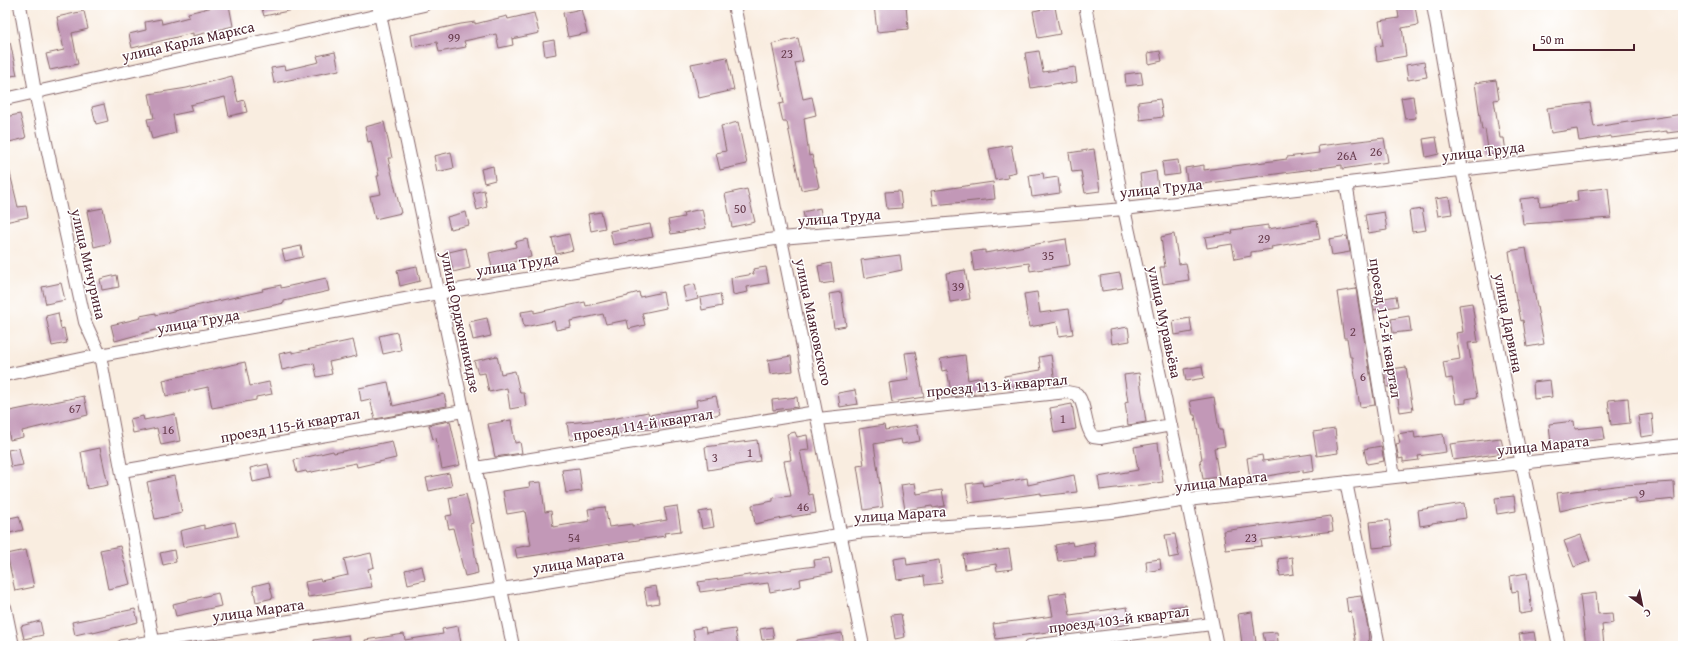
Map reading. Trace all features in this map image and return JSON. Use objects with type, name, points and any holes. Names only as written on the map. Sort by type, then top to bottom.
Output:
[{"type":"street","name":"улица Мичурина","points":[[20,5],[35,92],[84,322],[100,355],[154,644]]},
{"type":"street","name":"улица Карла Маркса","points":[[5,99],[379,9],[424,5]]},
{"type":"street","name":"улица Маяковского","points":[[734,5],[863,646]]},
{"type":"street","name":"улица Муравьёва","points":[[1085,5],[1124,209],[1217,646]]},
{"type":"street","name":"улица Дарвина","points":[[1433,5],[1462,170],[1559,646]]},
{"type":"street","name":"улица Орджоникидзе","points":[[379,9],[513,646]]},
{"type":"street","name":"улица Труда","points":[[5,375],[100,355],[438,293],[781,238],[1124,209],[1683,144]]},
{"type":"street","name":"проезд 112-й квартал","points":[[1346,183],[1394,477]]},
{"type":"street","name":"проезд 113-й квартал","points":[[817,415],[1067,392],[1077,394],[1081,400],[1088,431],[1093,437],[1100,438],[1171,425]]},
{"type":"street","name":"проезд 115-й квартал","points":[[122,471],[463,411]]},
{"type":"street","name":"проезд 114-й квартал","points":[[476,468],[817,415]]},
{"type":"street","name":"улица Марата","points":[[123,646],[154,644],[841,534],[1008,522],[1111,512],[1187,500],[1683,445]]},
{"type":"street","points":[[1346,482],[1379,646]]},
{"type":"street","points":[[5,607],[13,646]]},
{"type":"street","name":"проезд 103-й квартал","points":[[1030,646],[1212,624]]},
{"type":"building","points":[[221,5],[229,5],[233,26],[193,36],[193,33],[132,48],[129,34],[146,30],[145,22],[161,19],[162,24],[189,17],[188,13]]},
{"type":"building","points":[[261,5],[293,5],[293,10],[264,16]]},
{"type":"building","points":[[874,5],[906,5],[908,29],[877,32]]},
{"type":"building","points":[[1397,5],[1415,5],[1418,25],[1402,28],[1406,56],[1377,61],[1375,46],[1383,45],[1379,21],[1399,18]]},
{"type":"building","points":[[1055,7],[1060,34],[1038,38],[1033,11]]},
{"type":"building","points":[[581,9],[587,33],[568,37],[563,13]]},
{"type":"building","points":[[84,11],[88,29],[72,33],[78,64],[50,70],[46,54],[64,50],[57,17]]},
{"type":"building","points":[[534,13],[539,33],[512,39],[513,45],[499,48],[496,34],[464,41],[466,47],[439,52],[437,42],[413,47],[411,35],[461,24],[475,22],[475,24],[507,16],[508,19]]},
{"type":"building","points":[[798,38],[803,61],[795,63],[803,99],[812,97],[816,115],[804,118],[809,156],[812,155],[819,187],[801,190],[787,122],[783,122],[779,104],[784,103],[772,44]]},
{"type":"building","points":[[554,40],[556,54],[545,56],[543,42]]},
{"type":"building","points":[[10,42],[17,75],[5,77],[5,43]]},
{"type":"building","points":[[1039,51],[1043,72],[1075,67],[1077,82],[1060,85],[1060,83],[1031,88],[1025,53]]},
{"type":"building","points":[[1160,51],[1162,61],[1149,64],[1148,53]]},
{"type":"building","points":[[335,52],[339,70],[274,83],[271,68],[284,66],[285,70],[319,62],[317,56]]},
{"type":"building","points":[[727,57],[734,90],[699,98],[691,64]]},
{"type":"building","points":[[1424,62],[1427,77],[1408,80],[1406,65]]},
{"type":"building","points":[[1141,72],[1143,84],[1126,86],[1125,74]]},
{"type":"building","points":[[232,76],[238,102],[244,100],[247,112],[229,116],[225,97],[190,105],[192,111],[173,115],[176,133],[152,139],[147,119],[154,118],[149,94],[187,88]]},
{"type":"building","points":[[1496,80],[1499,99],[1494,100],[1500,138],[1504,138],[1506,152],[1489,155],[1485,129],[1482,130],[1475,83]]},
{"type":"building","points":[[1413,96],[1416,118],[1405,119],[1401,98]]},
{"type":"building","points":[[1160,99],[1163,117],[1140,120],[1138,102]]},
{"type":"building","points":[[1590,103],[1594,127],[1683,114],[1683,131],[1667,133],[1667,131],[1611,138],[1611,136],[1579,141],[1577,129],[1551,133],[1547,108]]},
{"type":"building","points":[[104,104],[108,121],[96,124],[92,107]]},
{"type":"building","points":[[20,114],[26,138],[5,143],[5,117]]},
{"type":"building","points":[[384,122],[392,158],[388,158],[401,213],[375,219],[370,196],[381,194],[377,176],[379,176],[371,141],[368,142],[365,127]]},
{"type":"building","points":[[738,122],[747,164],[720,170],[716,153],[726,151],[721,126]]},
{"type":"building","points":[[1436,137],[1439,154],[1426,157],[1423,139]]},
{"type":"building","points":[[1384,138],[1388,162],[1342,169],[1342,165],[1188,186],[1185,168],[1204,165],[1204,170],[1287,159],[1287,157],[1319,153],[1318,146]]},
{"type":"building","points":[[1011,145],[1016,172],[1007,174],[1008,178],[995,180],[989,149]]},
{"type":"building","points":[[1094,149],[1100,191],[1085,193],[1081,171],[1072,172],[1069,153]]},
{"type":"building","points":[[451,152],[454,168],[437,172],[434,156]]},
{"type":"building","points":[[1178,160],[1180,174],[1164,176],[1162,162]]},
{"type":"building","points":[[493,166],[495,180],[484,183],[481,169]]},
{"type":"building","points":[[5,169],[9,169],[18,207],[26,206],[28,217],[5,222]]},
{"type":"building","points":[[1156,171],[1158,187],[1142,190],[1140,174]]},
{"type":"building","points":[[1043,173],[1044,179],[1058,177],[1060,193],[1032,197],[1029,175]]},
{"type":"building","points":[[993,182],[995,199],[933,205],[931,191]]},
{"type":"building","points":[[1608,188],[1611,218],[1523,224],[1520,199],[1539,197],[1540,206],[1578,201],[1577,191]]},
{"type":"building","points":[[747,189],[755,222],[732,227],[725,194]]},
{"type":"building","points":[[484,190],[487,207],[477,210],[473,193]]},
{"type":"building","points":[[900,191],[902,208],[887,209],[885,192]]},
{"type":"building","points":[[1449,197],[1452,214],[1438,216],[1435,199]]},
{"type":"building","points":[[103,208],[110,243],[94,247],[87,211]]},
{"type":"building","points":[[820,208],[822,218],[805,222],[803,212]]},
{"type":"building","points":[[702,209],[706,228],[671,234],[668,220],[684,217],[683,213]]},
{"type":"building","points":[[1422,209],[1426,230],[1412,232],[1409,211]]},
{"type":"building","points":[[466,212],[469,225],[450,229],[447,217]]},
{"type":"building","points":[[601,212],[605,228],[591,231],[588,214]]},
{"type":"building","points":[[1384,212],[1387,230],[1368,233],[1365,215]]},
{"type":"building","points":[[1317,221],[1320,239],[1271,247],[1272,249],[1251,252],[1251,256],[1235,259],[1232,244],[1207,248],[1205,237],[1233,233],[1232,230],[1268,225],[1268,229]]},
{"type":"building","points":[[650,224],[653,237],[613,245],[610,231]]},
{"type":"building","points":[[569,234],[573,250],[556,254],[552,238]]},
{"type":"building","points":[[1174,234],[1179,264],[1186,263],[1189,280],[1163,284],[1160,267],[1165,267],[1161,237]]},
{"type":"building","points":[[1347,236],[1350,252],[1332,255],[1329,239]]},
{"type":"building","points":[[527,239],[531,257],[492,268],[489,253],[516,247],[515,242]]},
{"type":"building","points":[[1066,239],[1070,265],[1030,271],[1029,263],[974,271],[971,252],[985,250],[985,253]]},
{"type":"building","points":[[301,246],[303,257],[285,261],[282,250]]},
{"type":"building","points":[[466,248],[470,268],[453,272],[449,252]]},
{"type":"building","points":[[1526,248],[1544,344],[1527,347],[1523,320],[1521,321],[1516,300],[1509,251]]},
{"type":"building","points":[[900,255],[902,270],[864,278],[861,260]]},
{"type":"building","points":[[831,263],[834,282],[821,284],[818,266]]},
{"type":"building","points":[[417,266],[420,281],[400,286],[397,270]]},
{"type":"building","points":[[766,267],[769,283],[747,287],[748,292],[733,295],[731,278],[754,274],[753,269]]},
{"type":"building","points":[[965,270],[970,299],[950,302],[946,273]]},
{"type":"building","points":[[1120,273],[1123,288],[1102,291],[1100,276]]},
{"type":"building","points":[[117,275],[119,287],[102,290],[100,279]]},
{"type":"building","points":[[326,278],[329,291],[284,301],[284,303],[159,329],[115,341],[111,325],[141,318],[140,316],[156,313],[156,315],[263,291],[262,289],[281,285],[281,288]]},
{"type":"building","points":[[61,283],[65,300],[46,304],[42,287]]},
{"type":"building","points":[[695,284],[698,299],[686,302],[683,287]]},
{"type":"building","points":[[1356,289],[1375,405],[1360,407],[1352,357],[1350,357],[1347,338],[1344,338],[1337,292]]},
{"type":"building","points":[[639,292],[640,297],[663,292],[666,308],[642,313],[645,325],[629,329],[627,320],[606,324],[603,314],[570,321],[571,327],[556,330],[554,321],[524,327],[521,312],[534,310],[534,313],[585,302],[586,306]]},
{"type":"building","points":[[841,292],[846,326],[834,328],[829,294]]},
{"type":"building","points":[[1037,292],[1040,313],[1069,309],[1073,334],[1059,336],[1057,322],[1029,327],[1024,294]]},
{"type":"building","points":[[720,294],[722,306],[702,310],[700,298]]},
{"type":"building","points":[[1396,296],[1398,306],[1374,310],[1373,300]]},
{"type":"building","points":[[1472,303],[1478,342],[1468,343],[1477,397],[1466,399],[1466,403],[1456,404],[1452,378],[1446,379],[1443,362],[1460,359],[1456,333],[1463,332],[1459,305]]},
{"type":"building","points":[[58,313],[61,329],[64,328],[67,343],[52,346],[46,316]]},
{"type":"building","points":[[1409,316],[1411,331],[1393,333],[1391,319]]},
{"type":"building","points":[[487,318],[491,336],[473,340],[469,322]]},
{"type":"building","points":[[1190,318],[1192,332],[1175,335],[1173,321]]},
{"type":"building","points":[[1128,327],[1130,341],[1112,344],[1110,330]]},
{"type":"building","points":[[397,332],[401,350],[383,354],[379,336]]},
{"type":"building","points":[[353,340],[357,356],[329,362],[332,374],[317,377],[314,363],[282,370],[279,354],[292,351],[292,353]]},
{"type":"building","points":[[915,352],[924,397],[892,402],[889,383],[909,380],[905,353]]},
{"type":"building","points":[[965,355],[968,380],[982,377],[984,393],[952,397],[947,370],[942,371],[940,359]]},
{"type":"building","points":[[1051,355],[1055,382],[1044,384],[1043,381],[1006,387],[1004,376],[1041,370],[1039,357]]},
{"type":"building","points":[[497,356],[501,374],[515,371],[520,393],[524,393],[526,406],[510,409],[507,388],[489,392],[485,373],[478,374],[474,361]]},
{"type":"building","points":[[791,356],[793,371],[770,374],[768,360]]},
{"type":"building","points":[[245,362],[250,386],[269,382],[272,394],[256,397],[256,400],[212,408],[208,387],[166,396],[163,380]]},
{"type":"building","points":[[1202,366],[1204,378],[1186,381],[1184,369]]},
{"type":"building","points":[[1406,367],[1413,410],[1400,412],[1396,386],[1387,387],[1384,370]]},
{"type":"building","points":[[1139,373],[1146,422],[1128,425],[1125,403],[1128,402],[1124,375]]},
{"type":"building","points":[[1550,380],[1552,397],[1534,399],[1533,382]]},
{"type":"building","points":[[388,382],[393,406],[444,394],[447,406],[375,419],[370,399],[361,401],[359,388]]},
{"type":"building","points":[[855,390],[858,404],[840,407],[838,393]]},
{"type":"building","points":[[84,396],[88,415],[22,431],[23,437],[10,440],[5,412]]},
{"type":"building","points":[[716,396],[720,414],[686,422],[686,424],[570,440],[567,423],[612,419],[648,412],[649,415],[697,407],[696,400]]},
{"type":"building","points":[[797,397],[798,407],[773,410],[772,400]]},
{"type":"building","points":[[1214,397],[1219,430],[1222,430],[1225,446],[1214,448],[1219,477],[1203,479],[1200,460],[1202,459],[1195,415],[1193,415],[1190,401]]},
{"type":"building","points":[[1628,398],[1630,423],[1611,425],[1608,400]]},
{"type":"building","points":[[1072,404],[1076,429],[1054,433],[1050,408]]},
{"type":"building","points":[[175,414],[180,441],[161,445],[157,428],[133,433],[130,419],[143,416],[144,420]]},
{"type":"building","points":[[1652,414],[1654,435],[1641,437],[1638,416]]},
{"type":"building","points":[[511,420],[515,443],[520,442],[522,453],[495,457],[488,424]]},
{"type":"building","points":[[450,421],[460,465],[442,469],[436,438],[433,439],[429,425]]},
{"type":"building","points":[[1574,421],[1575,429],[1603,426],[1605,439],[1551,445],[1549,424]]},
{"type":"building","points":[[884,425],[885,430],[917,425],[920,441],[902,444],[901,439],[874,444],[883,507],[864,510],[857,466],[864,465],[859,429]]},
{"type":"building","points":[[1335,429],[1338,453],[1317,456],[1313,432]]},
{"type":"building","points":[[1414,431],[1415,438],[1443,434],[1446,452],[1418,456],[1419,460],[1403,462],[1403,458],[1399,459],[1396,444],[1400,443],[1398,434]]},
{"type":"building","points":[[795,432],[797,437],[807,435],[809,450],[800,451],[809,495],[813,494],[816,513],[792,516],[755,524],[752,505],[773,501],[773,498],[791,496],[784,461],[791,460],[787,434]]},
{"type":"building","points":[[1501,438],[1504,453],[1453,460],[1450,444]]},
{"type":"building","points":[[757,440],[760,461],[708,470],[705,447]]},
{"type":"building","points":[[392,441],[396,458],[357,467],[356,463],[307,473],[306,471],[297,473],[294,460],[333,451],[334,453]]},
{"type":"building","points":[[1158,443],[1163,482],[1100,490],[1098,477],[1138,470],[1134,447]]},
{"type":"building","points":[[1381,446],[1384,461],[1367,464],[1364,449]]},
{"type":"building","points":[[19,448],[23,465],[11,467],[8,450]]},
{"type":"building","points":[[100,448],[108,485],[87,489],[81,452]]},
{"type":"building","points":[[1312,454],[1314,471],[1303,473],[1303,470],[1250,479],[1247,458],[1262,455],[1263,461]]},
{"type":"building","points":[[268,464],[271,478],[253,482],[250,468]]},
{"type":"building","points":[[579,468],[582,491],[566,493],[562,470]]},
{"type":"building","points":[[449,473],[452,486],[429,491],[426,478]]},
{"type":"building","points":[[1074,475],[1077,492],[1041,496],[1041,493],[969,503],[966,484],[982,482],[983,486],[1027,478],[1028,485]]},
{"type":"building","points":[[174,476],[182,513],[155,519],[147,482]]},
{"type":"building","points":[[541,482],[545,512],[551,511],[553,527],[590,521],[588,509],[605,507],[609,527],[632,524],[632,526],[667,520],[664,508],[677,506],[681,531],[664,533],[665,536],[517,558],[515,548],[531,545],[525,511],[507,514],[503,491],[530,487],[529,483]]},
{"type":"building","points":[[1674,482],[1675,499],[1636,503],[1636,498],[1602,501],[1560,511],[1557,493],[1623,485]]},
{"type":"building","points":[[915,483],[917,494],[942,490],[945,506],[933,508],[932,506],[905,510],[901,485]]},
{"type":"building","points":[[466,494],[473,523],[470,524],[478,573],[465,576],[453,528],[449,529],[446,516],[452,515],[449,498]]},
{"type":"building","points":[[1514,496],[1516,511],[1497,514],[1495,498]]},
{"type":"building","points":[[1464,503],[1466,518],[1420,526],[1418,510]]},
{"type":"building","points":[[711,510],[714,527],[702,529],[699,512]]},
{"type":"building","points":[[19,516],[23,530],[5,534],[5,519]]},
{"type":"building","points":[[1331,516],[1333,531],[1261,540],[1262,546],[1226,550],[1223,531]]},
{"type":"building","points":[[1389,520],[1393,546],[1373,548],[1370,522]]},
{"type":"building","points":[[235,522],[238,536],[183,547],[180,531],[204,525],[204,529]]},
{"type":"building","points":[[1175,534],[1179,556],[1169,558],[1165,535]]},
{"type":"building","points":[[1581,535],[1590,561],[1574,567],[1564,541]]},
{"type":"building","points":[[1072,542],[1073,546],[1094,542],[1096,557],[1058,561],[1055,545]]},
{"type":"building","points":[[120,546],[130,584],[108,589],[100,550]]},
{"type":"building","points":[[1009,549],[1012,569],[997,571],[996,564],[965,569],[963,555]]},
{"type":"building","points":[[26,550],[34,587],[15,591],[7,554]]},
{"type":"building","points":[[174,550],[176,562],[163,565],[160,553]]},
{"type":"building","points":[[371,553],[374,567],[368,569],[372,587],[308,597],[305,582],[320,579],[321,581],[348,575],[344,559]]},
{"type":"building","points":[[906,557],[907,565],[939,560],[942,583],[925,585],[924,576],[897,580],[894,559]]},
{"type":"building","points":[[1292,557],[1294,574],[1280,576],[1278,559]]},
{"type":"building","points":[[829,558],[832,573],[800,579],[801,586],[770,592],[768,583],[700,592],[698,582],[815,566],[814,560]]},
{"type":"building","points":[[1160,559],[1161,569],[1147,572],[1146,561]]},
{"type":"building","points":[[422,566],[425,580],[408,584],[405,570]]},
{"type":"building","points":[[1527,573],[1532,612],[1520,614],[1518,591],[1512,592],[1510,576]]},
{"type":"building","points":[[269,582],[273,598],[256,602],[253,586]]},
{"type":"building","points":[[656,586],[659,603],[647,605],[644,588]]},
{"type":"building","points":[[1066,592],[1070,615],[1127,607],[1130,624],[1115,626],[1114,623],[996,639],[993,624],[1053,616],[1049,595]]},
{"type":"building","points":[[218,593],[221,606],[176,616],[173,604]]},
{"type":"building","points":[[1596,593],[1598,614],[1612,613],[1613,623],[1602,625],[1604,646],[1586,646],[1580,595]]},
{"type":"building","points":[[1361,596],[1368,627],[1369,646],[1356,646],[1351,611],[1348,612],[1346,598]]},
{"type":"building","points":[[1186,605],[1188,619],[1173,621],[1171,607]]},
{"type":"building","points":[[135,609],[138,622],[93,633],[93,631],[75,635],[72,622]]},
{"type":"building","points":[[1252,612],[1256,642],[1242,644],[1238,614]]},
{"type":"building","points":[[901,614],[905,637],[895,639],[891,615]]},
{"type":"building","points":[[40,621],[43,635],[24,639],[21,626]]},
{"type":"building","points":[[458,626],[461,643],[445,646],[366,646],[365,640],[404,634],[405,640],[443,634],[442,629]]},
{"type":"building","points":[[705,627],[706,633],[735,629],[738,646],[696,646],[693,629]]},
{"type":"building","points":[[772,627],[774,639],[762,640],[760,629]]},
{"type":"building","points":[[1277,632],[1278,642],[1265,643],[1263,633]]},
{"type":"building","points":[[1534,632],[1536,644],[1521,646],[1519,634]]},
{"type":"building","points":[[842,633],[844,646],[797,646],[797,640]]},
{"type":"building","points":[[348,635],[350,646],[315,646],[314,640]]}]
